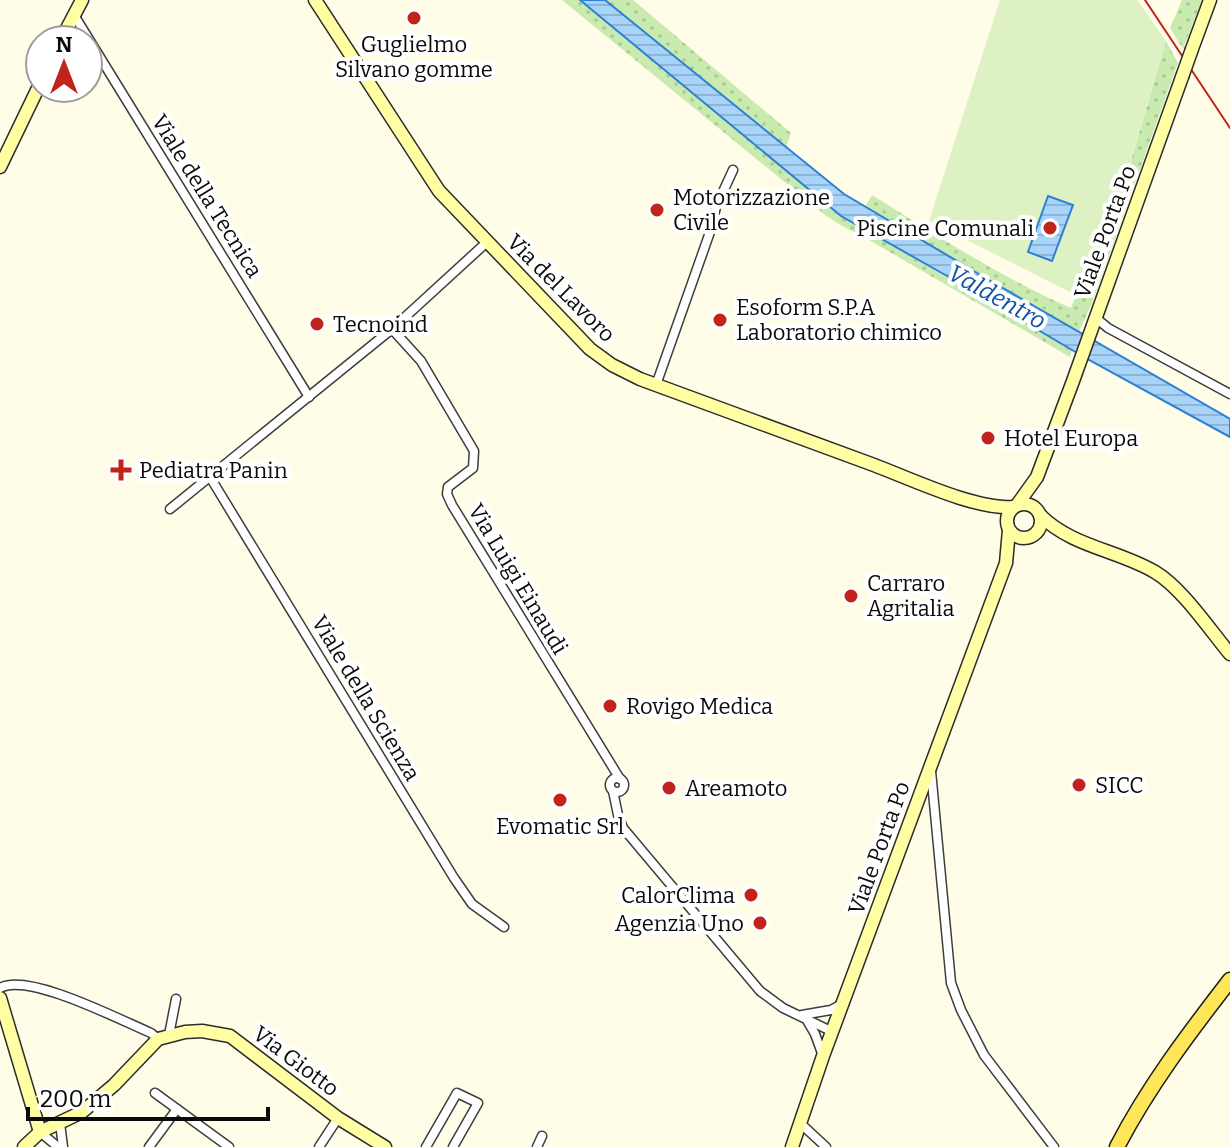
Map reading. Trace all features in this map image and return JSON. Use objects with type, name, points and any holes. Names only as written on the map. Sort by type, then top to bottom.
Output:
[{"type":"main road","points":[[69,24],[82,0]]},
{"type":"main road","name":"Via del Lavoro","points":[[315,0],[439,191],[590,349],[624,372],[656,385],[974,502]]},
{"type":"main road","name":"Viale Porta Po","points":[[792,1147],[1006,563],[1009,543],[1007,515],[1037,477],[1210,0]]},
{"type":"main road","points":[[0,167],[30,104]]},
{"type":"main road","name":"Viale Porta Po","points":[[1006,563],[1017,548],[1039,530],[1037,477]]},
{"type":"main road","points":[[974,502],[990,506],[1031,505],[1055,529],[1071,538],[1126,558],[1163,577],[1230,654]]},
{"type":"main road","points":[[974,502],[1000,519],[1015,536],[1071,538]]},
{"type":"main road","points":[[1117,1147],[1172,1058],[1229,982]]},
{"type":"main road","points":[[0,998],[40,1132]]},
{"type":"main road","name":"Via Giotto","points":[[163,1037],[202,1031],[230,1036],[338,1118],[385,1147]]},
{"type":"main road","points":[[24,1147],[40,1132],[82,1112],[163,1037]]},
{"type":"main road","points":[[1109,1147],[1130,1122]]},
{"type":"street","name":"Viale della Tecnica","points":[[74,15],[309,397]]},
{"type":"street","points":[[656,385],[716,207],[733,170]]},
{"type":"street","points":[[170,509],[392,329],[487,242]]},
{"type":"street","points":[[1096,318],[1108,328],[1230,394]]},
{"type":"street","name":"Via Luigi Einaudi","points":[[392,329],[421,361],[474,451],[473,468],[448,487],[447,494],[616,777],[610,784],[617,791],[616,803],[623,828],[760,991],[783,1008],[802,1015]]},
{"type":"street","name":"Viale della Scienza","points":[[210,477],[454,878],[472,904],[504,927]]},
{"type":"street","points":[[930,767],[951,983],[984,1055],[1054,1147]]},
{"type":"street","points":[[0,988],[6,984],[26,985],[56,992],[163,1037],[176,999]]},
{"type":"street","points":[[802,1015],[831,1010],[843,1004]]},
{"type":"street","points":[[802,1015],[818,1016],[834,1027]]},
{"type":"street","points":[[802,1015],[815,1034],[823,1056]]},
{"type":"street","points":[[155,1093],[229,1147]]},
{"type":"street","points":[[426,1147],[457,1093],[478,1103],[453,1147]]},
{"type":"street","points":[[149,1147],[177,1109]]},
{"type":"street","points":[[319,1147],[338,1118]]},
{"type":"street","points":[[60,1123],[61,1147]]},
{"type":"street","points":[[800,1123],[826,1147]]},
{"type":"street","points":[[40,1132],[61,1147]]},
{"type":"street","points":[[537,1147],[542,1136]]},
{"type":"green space","points":[[562,0],[580,0],[841,216],[1072,350],[1070,357],[825,215]]},
{"type":"green space","points":[[605,0],[633,0],[791,133],[786,147]]},
{"type":"green space","points":[[1000,0],[1137,0],[1166,41],[1090,297],[1076,295],[929,221]]},
{"type":"green space","points":[[1182,0],[1202,0],[1183,49],[1170,28]]},
{"type":"green space","points":[[1166,41],[1178,63],[1079,332],[865,207],[872,195],[994,269],[1071,308],[1076,295],[1091,297]]},
{"type":"water","name":"Valdentro","points":[[580,0],[605,0],[844,194],[1230,419],[1230,437],[1089,360],[841,216]]},
{"type":"water","name":"Piscine Comunali","points":[[1048,196],[1073,205],[1052,261],[1028,252]]},
{"type":"railway","points":[[1145,0],[1230,128]]},
{"type":"place","name":"Guglielmo Silvano gomme","points":[[414,18]]},
{"type":"place","name":"Motorizzazione Civile","points":[[657,210]]},
{"type":"place","name":"Piscine Comunali","points":[[1050,228]]},
{"type":"place","name":"Esoform S.P.A Laboratorio chimico","points":[[720,320]]},
{"type":"place","name":"Tecnoind","points":[[317,324]]},
{"type":"place","name":"Hotel Europa","points":[[988,438]]},
{"type":"place","name":"Pediatra Panin","points":[[121,470]]},
{"type":"place","name":"Carraro Agritalia","points":[[851,596]]},
{"type":"place","name":"Rovigo Medica","points":[[610,706]]},
{"type":"place","name":"SICC","points":[[1079,785]]},
{"type":"place","name":"Areamoto","points":[[669,788]]},
{"type":"place","name":"Evomatic Srl","points":[[560,800]]},
{"type":"place","name":"CalorClima","points":[[751,895]]},
{"type":"place","name":"Agenzia Uno","points":[[760,923]]}]
